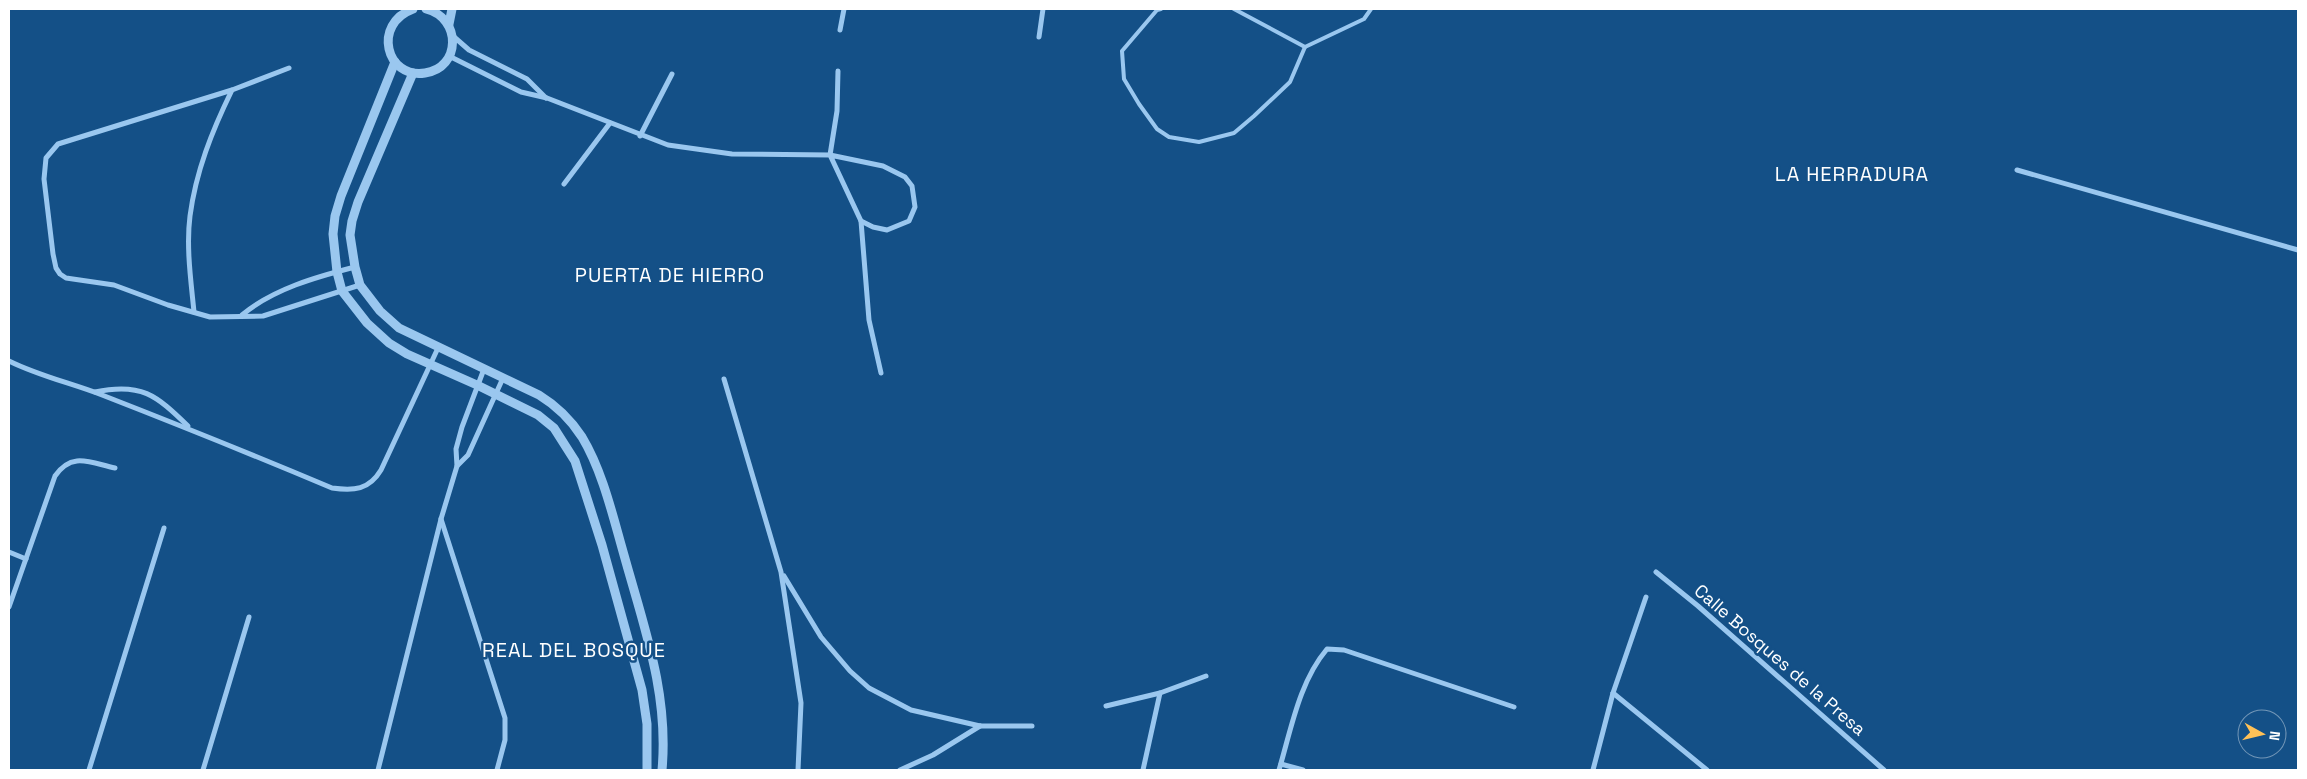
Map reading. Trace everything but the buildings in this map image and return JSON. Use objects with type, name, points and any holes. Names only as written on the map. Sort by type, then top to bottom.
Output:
[{"type":"street","points":[[413,9],[400,16],[390,29],[388,40],[390,52],[395,62],[403,69],[413,73],[424,73],[434,70],[443,64],[449,56],[453,36],[449,24],[443,16],[426,9]]},
{"type":"street","points":[[449,24],[452,9]]},
{"type":"street","points":[[840,30],[844,9]]},
{"type":"street","points":[[1039,37],[1043,9]]},
{"type":"street","points":[[453,36],[469,50],[527,79],[547,98]]},
{"type":"street","points":[[449,56],[521,92],[547,98],[640,136],[668,145],[732,154],[830,155],[883,166],[905,177],[912,186],[915,207],[909,222],[887,230],[873,227],[861,221]]},
{"type":"street","points":[[395,62],[337,209],[333,234],[337,272],[342,291],[367,323],[389,343],[430,365],[477,385],[538,415],[554,428],[575,461],[602,545],[642,690],[647,724],[647,769],[663,770],[664,727],[656,671],[613,516],[598,473],[582,438],[555,404],[399,328],[380,310],[360,285],[354,267],[350,235],[352,220],[413,73]]},
{"type":"street","points":[[289,68],[232,90],[58,144],[49,152],[44,168],[53,254],[60,274],[71,279],[114,285],[168,305],[210,317],[263,316],[360,285]]},
{"type":"street","points":[[838,71],[836,112],[830,155],[861,221],[869,320],[881,373]]},
{"type":"street","points":[[640,136],[672,74]]},
{"type":"street","points":[[194,312],[189,251],[190,218],[199,169],[211,132],[232,90]]},
{"type":"street","points":[[564,184],[610,123]]},
{"type":"street","points":[[2017,170],[2298,250]]},
{"type":"street","points":[[241,315],[270,297],[354,267]]},
{"type":"street","points":[[9,361],[48,378],[94,392],[190,428],[332,488],[352,490],[361,489],[370,484],[381,470],[438,348]]},
{"type":"street","points":[[378,770],[441,519],[457,466],[456,449],[477,385],[484,370]]},
{"type":"street","points":[[457,466],[468,455],[503,378]]},
{"type":"street","points":[[724,379],[782,572],[801,703],[798,770]]},
{"type":"street","points":[[94,392],[124,388],[145,392],[171,409],[190,428]]},
{"type":"street","points":[[9,607],[55,476],[62,466],[76,460],[115,468]]},
{"type":"street","points":[[441,519],[505,718],[505,740],[498,770]]},
{"type":"street","points":[[89,770],[164,528]]},
{"type":"street","points":[[9,552],[26,559]]},
{"type":"street","points":[[782,572],[822,637],[850,671],[869,688],[911,710],[980,726],[1032,726]]},
{"type":"street","name":"Calle Bosques de la Presa","points":[[1656,572],[1698,606],[1884,770]]},
{"type":"street","points":[[1593,770],[1613,693],[1646,597]]},
{"type":"street","points":[[204,770],[249,617]]},
{"type":"street","points":[[1303,770],[1280,767],[1304,687],[1327,650],[1344,650],[1514,707]]},
{"type":"street","points":[[1106,706],[1160,693],[1206,676]]},
{"type":"street","points":[[1143,770],[1160,693]]},
{"type":"street","points":[[1613,693],[1707,770]]},
{"type":"street","points":[[900,770],[933,755],[980,726]]},
{"type":"lane","points":[[1161,9],[1157,10],[1122,51],[1124,79],[1157,129],[1169,137],[1199,142],[1234,133],[1290,82],[1305,47],[1364,19],[1371,9]]},
{"type":"lane","points":[[1234,9],[1305,47]]},
{"type":"district","name":"LA HERRADURA","points":[[1852,174]]},
{"type":"district","name":"PUERTA DE HIERRO","points":[[670,275]]},
{"type":"district","name":"REAL DEL BOSQUE","points":[[574,650]]}]
